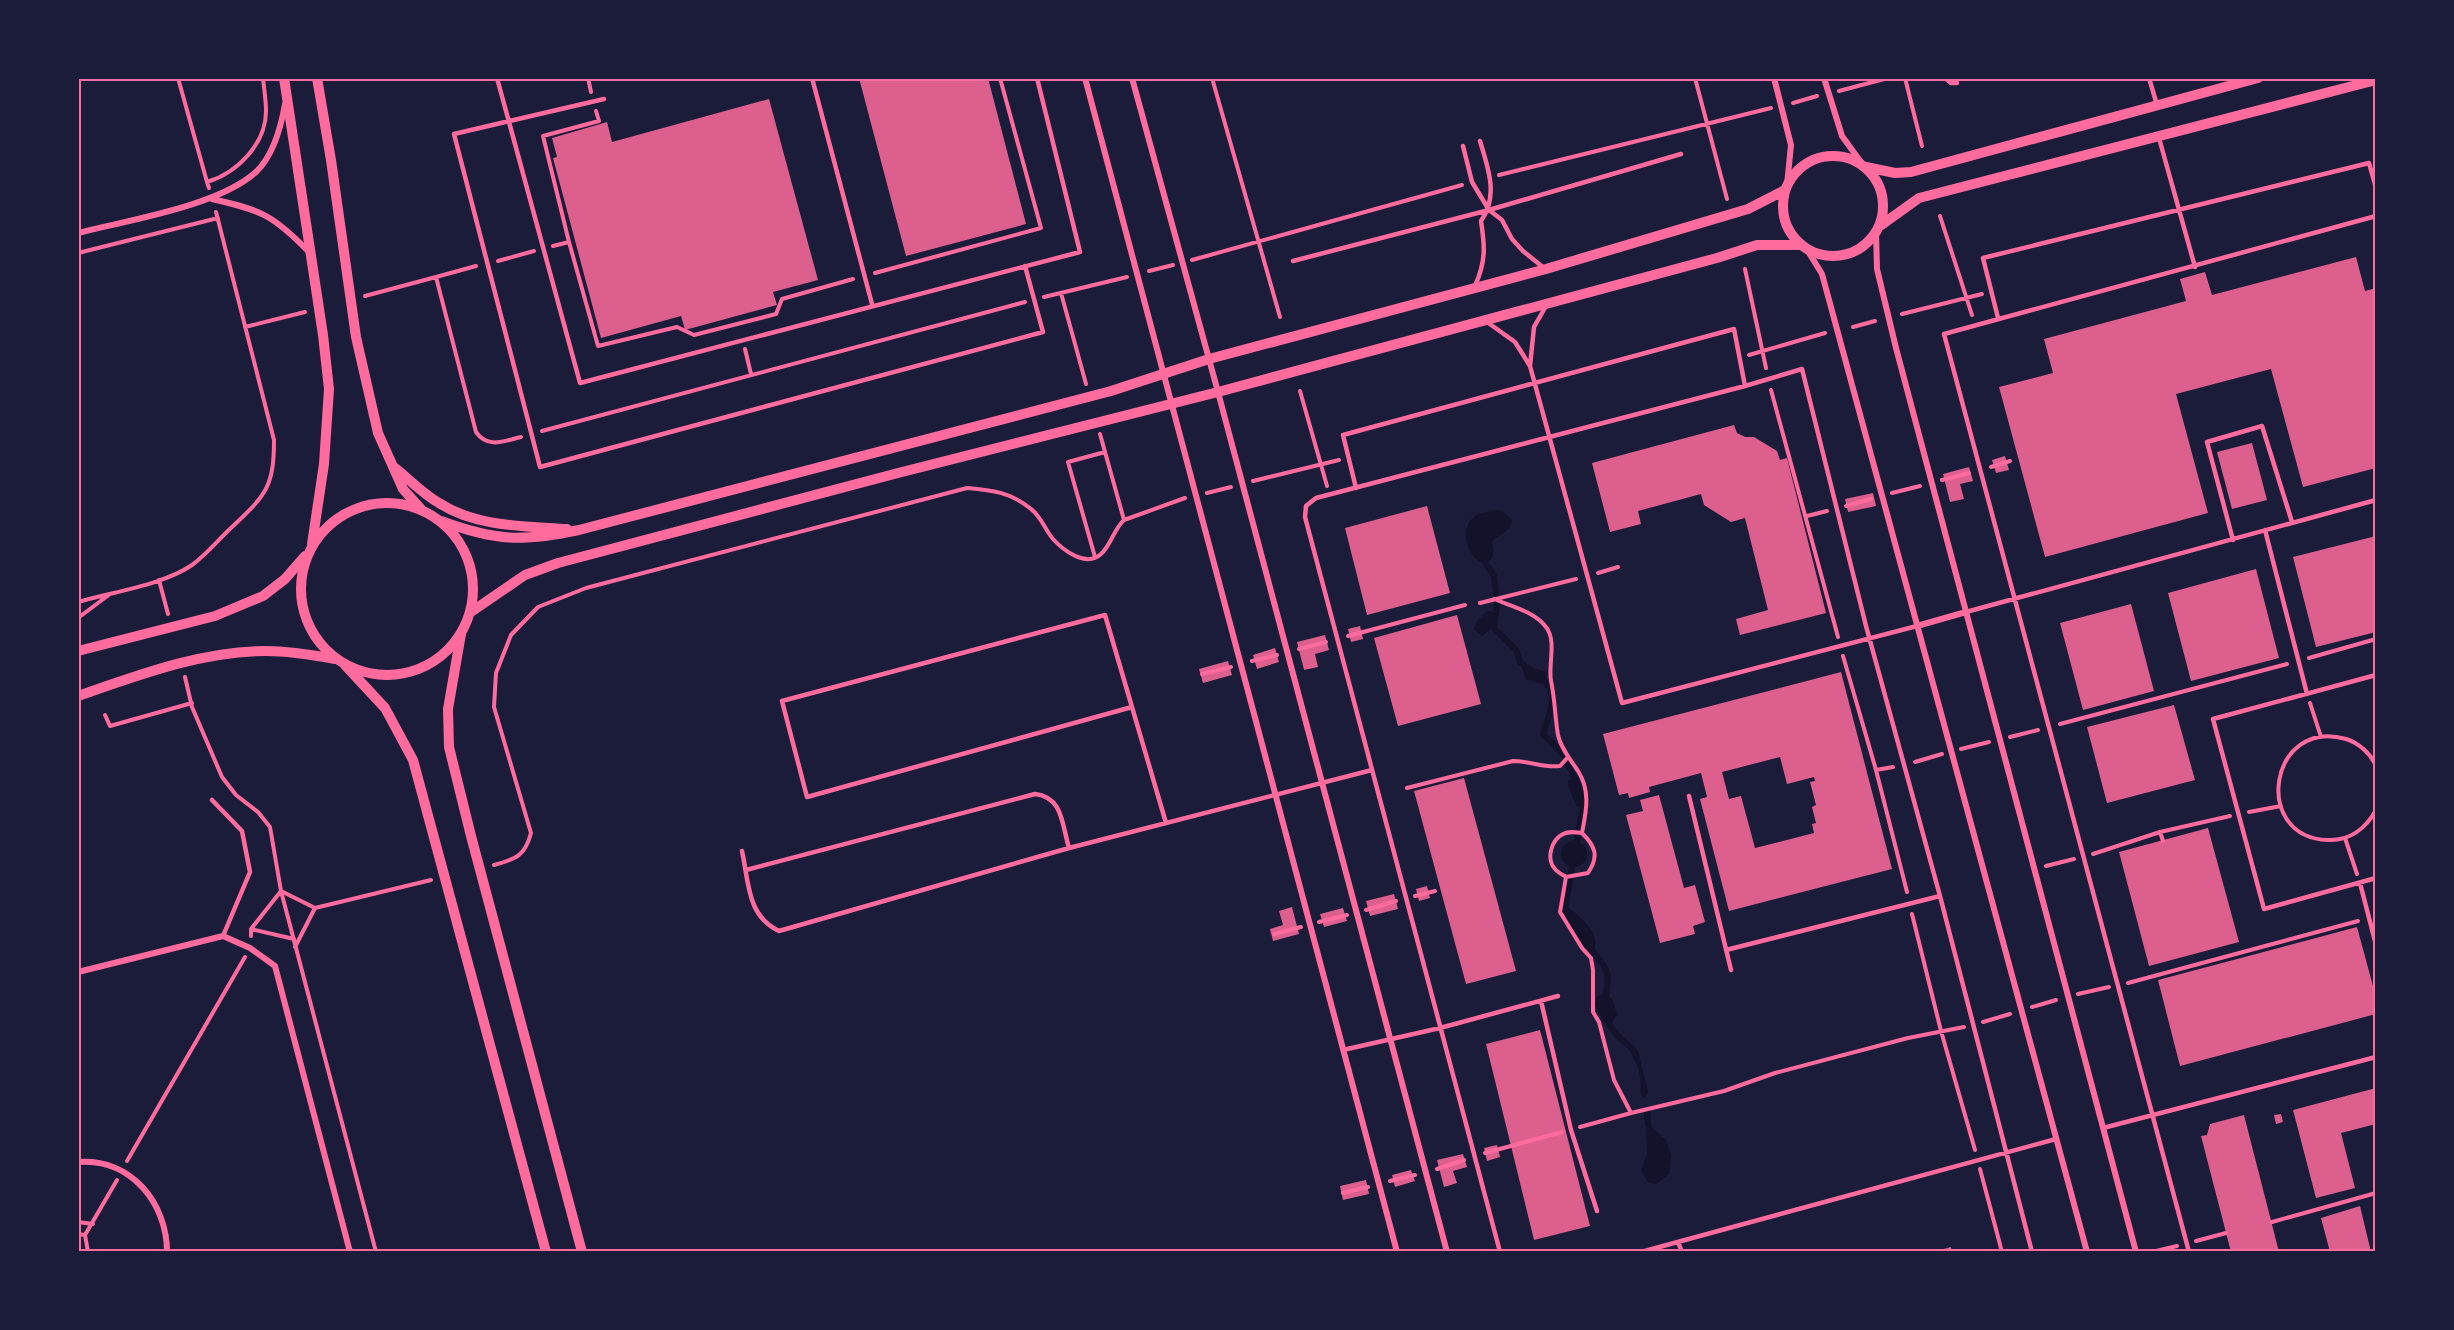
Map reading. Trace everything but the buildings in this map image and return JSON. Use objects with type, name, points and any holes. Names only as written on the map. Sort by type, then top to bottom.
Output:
[{"type":"street","points":[[284,78],[325,348],[329,389],[324,464],[311,550],[302,575],[302,598],[307,621],[319,642],[385,708],[407,745],[419,780],[546,1252]]},
{"type":"street","points":[[317,78],[356,337],[378,433],[403,489],[421,509],[441,521],[502,539],[542,538],[579,530],[1111,391],[1209,359],[1546,270],[1748,209],[1786,187],[1797,170],[1812,160],[1829,155],[1847,157],[1865,166],[1895,172],[1911,172],[2258,78]]},
{"type":"street","points":[[1085,78],[1397,1252]]},
{"type":"street","points":[[1132,78],[1447,1252]]},
{"type":"street","points":[[1824,78],[1842,136],[1879,184],[1882,195],[1884,205],[1878,229],[1877,269],[1882,292],[2136,1252]]},
{"type":"street","points":[[1774,80],[1789,134],[1791,156],[1783,200],[1785,220],[1788,229],[1804,247],[1822,274],[2087,1252]]},
{"type":"street","points":[[471,612],[525,575],[558,563],[1218,392],[1718,258],[1757,245],[1804,247],[1818,254],[1844,255],[1862,247],[1878,229],[1919,198],[2159,138],[2376,80]]},
{"type":"street","points":[[78,233],[212,199],[258,170],[280,133],[287,94]]},
{"type":"street","points":[[212,199],[249,207],[268,216],[285,228],[311,254]]},
{"type":"street","points":[[392,465],[439,503],[462,515],[483,522],[579,530]]},
{"type":"street","points":[[78,651],[215,616],[263,596],[285,579],[311,550],[327,527],[348,512],[371,504],[396,503],[421,509]]},
{"type":"street","points":[[441,521],[459,540],[470,562],[474,587],[471,612],[461,634],[450,690],[448,724],[452,759],[582,1252]]},
{"type":"street","points":[[1917,626],[1966,612]]},
{"type":"street","points":[[78,696],[142,674],[207,657],[265,651],[297,652],[341,662],[370,674],[396,675],[422,669],[444,654],[461,634]]},
{"type":"street","points":[[78,972],[223,936],[250,948],[275,966],[350,1252]]},
{"type":"street","points":[[78,1162],[110,1166],[122,1171],[143,1187],[158,1208],[167,1234],[167,1252]]},
{"type":"lane","points":[[497,78],[580,383],[872,304],[1080,252],[1037,78]]},
{"type":"lane","points":[[812,78],[872,304]]},
{"type":"lane","points":[[1945,78],[1951,83],[1957,83]]},
{"type":"lane","points":[[2149,78],[2157,105]]},
{"type":"lane","points":[[604,99],[454,135],[540,467],[1043,332],[1025,266]]},
{"type":"lane","points":[[2159,138],[2194,267]]},
{"type":"lane","points":[[1474,289],[1484,262],[1485,248],[1481,221],[1489,210],[1491,177],[1480,141]]},
{"type":"lane","points":[[1463,146],[1472,182],[1489,210],[1502,220],[1512,239],[1523,251],[1546,270]]},
{"type":"lane","points":[[1293,261],[1489,210],[1681,154]]},
{"type":"lane","points":[[1998,318],[1983,258],[2369,163],[2376,188]]},
{"type":"lane","points":[[2189,1252],[1944,334],[2376,216]]},
{"type":"lane","points":[[1530,366],[1534,327],[1549,302]]},
{"type":"lane","points":[[1485,320],[1515,342],[1530,366],[1622,703],[1917,626]]},
{"type":"lane","points":[[1356,488],[1343,435],[1734,329],[1745,386]]},
{"type":"lane","points":[[1500,1252],[1305,517],[1306,506],[1310,502],[1330,495],[1769,380],[1802,369],[1869,638],[1940,896],[2032,1252]]},
{"type":"lane","points":[[2233,540],[2207,442],[2262,426],[2292,522]]},
{"type":"lane","points":[[1966,612],[2376,500]]},
{"type":"lane","points":[[2265,530],[2307,694]]},
{"type":"lane","points":[[1132,707],[807,797],[782,701],[1105,615],[1132,707],[1166,823]]},
{"type":"lane","points":[[2376,675],[2213,720],[2265,909],[2376,879]]},
{"type":"lane","points":[[742,851],[755,912],[766,925],[779,931],[1069,848],[1372,770]]},
{"type":"lane","points":[[746,870],[1035,794],[1047,795],[1056,802],[1069,848]]},
{"type":"lane","points":[[1689,796],[1731,970]]},
{"type":"lane","points":[[212,800],[242,831],[250,872],[223,936]]},
{"type":"lane","points":[[2360,883],[2376,945]]},
{"type":"lane","points":[[1726,950],[1940,896]]},
{"type":"lane","points":[[1343,1050],[1440,1028],[1558,996]]},
{"type":"lane","points":[[1541,1001],[1570,1130],[1597,1211]]},
{"type":"lane","points":[[2103,1128],[2376,1058]]},
{"type":"lane","points":[[1641,1252],[2056,1139]]},
{"type":"lane","points":[[1678,1242],[1682,1252]]},
{"type":"lane","points":[[1668,1245],[1671,1252]]},
{"type":"path","points":[[78,602],[159,580],[191,565],[256,504],[270,481],[274,468],[274,440],[218,218],[177,78]]},
{"type":"path","points":[[207,182],[238,166],[254,147],[262,132],[266,112],[263,78]]},
{"type":"path","points":[[569,242],[598,346],[677,327],[694,335],[776,314],[782,299],[1041,228],[1000,78]]},
{"type":"path","points":[[1212,78],[1280,317]]},
{"type":"path","points":[[1695,78],[1727,199]]},
{"type":"path","points":[[1832,93],[1888,78]]},
{"type":"path","points":[[1905,78],[1922,146]]},
{"type":"path","points":[[1787,104],[1820,95]]},
{"type":"path","points":[[1491,177],[1775,107]]},
{"type":"path","points":[[1191,260],[1472,182]]},
{"type":"path","points":[[1940,216],[1975,325]]},
{"type":"path","points":[[78,253],[218,218]]},
{"type":"path","points":[[1146,272],[1180,263]]},
{"type":"path","points":[[1745,269],[1769,380],[1876,770],[1941,1031],[2001,1252]]},
{"type":"path","points":[[357,298],[436,277],[476,432],[481,439],[497,443],[1135,275]]},
{"type":"path","points":[[1902,314],[1968,299],[1992,291]]},
{"type":"path","points":[[245,327],[312,310]]},
{"type":"path","points":[[1853,327],[1875,321]]},
{"type":"path","points":[[1739,357],[1826,333]]},
{"type":"path","points":[[1300,391],[1330,495]]},
{"type":"path","points":[[1095,557],[1068,462],[1105,452]]},
{"type":"path","points":[[1197,495],[1349,458]]},
{"type":"path","points":[[1807,516],[2010,461]]},
{"type":"path","points":[[489,866],[512,860],[520,855],[526,849],[531,833],[494,707],[496,673],[511,635],[538,607],[586,588],[967,488],[1001,491],[1032,509],[1054,540],[1076,557],[1091,560],[1101,554],[1124,520],[1186,498]]},
{"type":"path","points":[[1480,603],[1618,567]]},
{"type":"path","points":[[159,580],[171,625]]},
{"type":"path","points":[[78,618],[113,592]]},
{"type":"path","points":[[1494,599],[1536,617],[1547,628],[1558,736],[1587,791],[1582,833]]},
{"type":"path","points":[[2049,727],[2376,639]]},
{"type":"path","points":[[183,669],[192,703],[222,777],[236,795],[258,812],[270,827],[281,891],[376,1252]]},
{"type":"path","points":[[2307,694],[2321,737]]},
{"type":"path","points":[[105,715],[110,726],[192,703]]},
{"type":"path","points":[[2376,766],[2365,750],[2352,741],[2337,736],[2321,737],[2300,746],[2284,762],[2277,791],[2288,820],[2300,831],[2314,838],[2329,840],[2345,838],[2359,831],[2370,821],[2376,810]]},
{"type":"path","points":[[1407,788],[1513,761],[1525,761],[1550,768],[1560,766],[1568,756]]},
{"type":"path","points":[[2034,870],[2160,832],[2281,806]]},
{"type":"path","points":[[1572,832],[1582,833],[1595,849],[1594,864],[1588,873],[1566,878],[1555,869],[1550,860],[1551,849],[1562,835],[1572,832]]},
{"type":"path","points":[[2160,832],[2163,840]]},
{"type":"path","points":[[2345,838],[2360,883]]},
{"type":"path","points":[[281,891],[315,908],[443,877]]},
{"type":"path","points":[[1566,878],[1560,912],[1582,948],[1591,958],[1593,1012],[1599,1022],[1614,1080],[1631,1113]]},
{"type":"path","points":[[88,1252],[85,1235],[250,948],[251,929],[281,891]]},
{"type":"path","points":[[295,947],[315,908]]},
{"type":"path","points":[[1510,1145],[1724,1091],[1775,1073],[1908,1038],[1973,1025],[2068,996],[2118,985],[2369,918]]},
{"type":"path","points":[[251,929],[294,939]]},
{"type":"path","points":[[2272,1222],[2376,1193]]},
{"type":"path","points":[[78,1222],[93,1224]]},
{"type":"path","points":[[78,1234],[85,1235]]},
{"type":"shaded area","points":[[1497,510],[1504,512],[1512,520],[1511,525],[1507,531],[1492,542],[1493,554],[1486,564],[1480,562],[1470,551],[1467,544],[1467,529],[1469,522],[1476,515]]},
{"type":"shaded area","points":[[1487,611],[1498,613],[1498,623],[1482,636],[1474,629],[1476,622]]},
{"type":"shaded area","points":[[1520,662],[1547,673],[1546,682],[1541,684],[1526,679]]},
{"type":"shaded area","points":[[1576,775],[1583,791],[1583,806],[1577,807],[1568,786],[1568,781]]},
{"type":"shaded area","points":[[1574,841],[1583,845],[1587,854],[1583,863],[1574,867],[1565,863],[1561,854],[1565,845]]},
{"type":"shaded area","points":[[1569,908],[1585,922],[1593,933],[1595,945],[1593,952],[1583,945],[1574,933],[1565,909]]},
{"type":"shaded area","points":[[1605,993],[1612,999],[1617,1014],[1608,1024],[1602,1020],[1595,1004],[1597,997]]},
{"type":"shaded area","points":[[1625,1042],[1634,1046],[1638,1051],[1648,1092],[1645,1098],[1641,1096],[1638,1068]]},
{"type":"shaded area","points":[[1648,1124],[1666,1140],[1671,1156],[1669,1174],[1656,1184],[1648,1182],[1642,1173],[1647,1154]]},
{"type":"waterway","points":[[1486,564],[1494,576],[1496,594]]},
{"type":"waterway","points":[[1497,603],[1494,628],[1516,650],[1520,662],[1526,667]]},
{"type":"waterway","points":[[1541,678],[1551,690],[1552,697],[1543,734],[1563,754],[1577,782]]},
{"type":"waterway","points":[[1575,850],[1583,806],[1581,798]]},
{"type":"waterway","points":[[1568,914],[1565,909],[1573,860]]},
{"type":"waterway","points":[[1588,945],[1608,975],[1606,1000]]},
{"type":"waterway","points":[[1607,1017],[1613,1030],[1632,1048]]},
{"type":"waterway","points":[[1647,1112],[1648,1124]]}]
